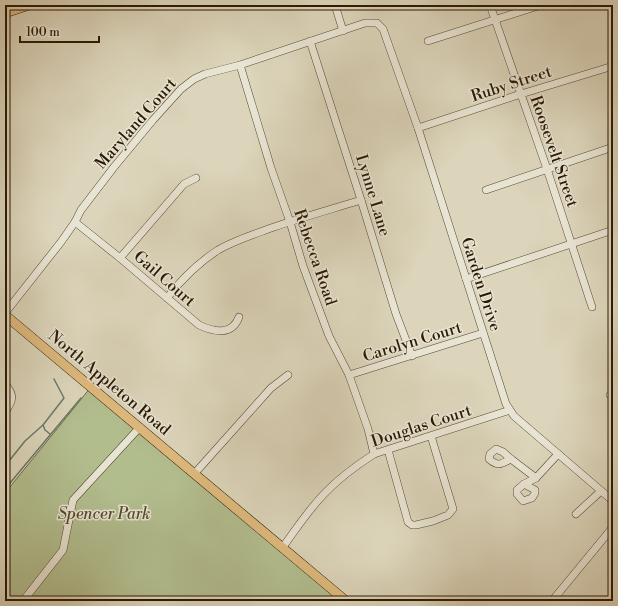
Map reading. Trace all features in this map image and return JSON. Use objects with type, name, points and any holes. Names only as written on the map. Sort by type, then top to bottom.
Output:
[{"type":"main road","points":[[5,13],[29,5]]},
{"type":"main road","name":"North Appleton Road","points":[[5,314],[346,601]]},
{"type":"street","points":[[335,5],[343,31]]},
{"type":"street","name":"Roosevelt Street","points":[[490,5],[572,243],[592,307]]},
{"type":"street","points":[[428,42],[541,5]]},
{"type":"street","name":"Maryland Court","points":[[5,314],[76,222],[82,210],[114,166],[181,89],[194,79],[205,74],[240,65],[370,22],[380,25],[385,34]]},
{"type":"street","name":"Garden Drive","points":[[385,34],[418,128],[503,397],[510,410],[518,420],[613,502]]},
{"type":"street","name":"Lynne Lane","points":[[310,42],[396,314],[412,356]]},
{"type":"street","name":"Rebecca Road","points":[[240,65],[271,168],[290,222],[303,266],[328,336],[349,374],[368,429],[374,454]]},
{"type":"street","name":"Ruby Street","points":[[418,128],[613,66]]},
{"type":"street","points":[[486,190],[613,148]]},
{"type":"street","points":[[120,258],[184,184],[196,178]]},
{"type":"street","points":[[167,298],[187,274],[201,262],[234,242],[290,222],[361,200]]},
{"type":"street","name":"Gail Court","points":[[76,222],[194,322],[210,330],[226,331],[237,322],[239,317]]},
{"type":"street","points":[[466,279],[613,230]]},
{"type":"street","name":"Carolyn Court","points":[[349,374],[484,333]]},
{"type":"street","points":[[195,473],[271,388],[288,375]]},
{"type":"street","points":[[5,384],[12,395],[10,406],[5,412]]},
{"type":"street","name":"Douglas Court","points":[[283,547],[310,510],[326,492],[356,466],[374,454],[510,410]]},
{"type":"street","points":[[23,601],[63,550],[73,500],[140,427]]},
{"type":"street","points":[[388,450],[408,522],[412,525],[416,525],[433,521],[448,515],[453,509],[431,436]]},
{"type":"street","points":[[524,484],[536,478],[558,454]]},
{"type":"street","points":[[511,459],[536,478]]},
{"type":"street","points":[[576,514],[601,491]]},
{"type":"street","points":[[552,601],[613,527]]},
{"type":"green space","name":"Spencer Park","points":[[91,387],[348,601],[5,601],[5,493]]},
{"type":"waterway","points":[[5,466],[25,441],[43,425],[64,398],[54,379]]},
{"type":"waterway","points":[[5,489],[81,398]]},
{"type":"waterway","points":[[43,425],[45,430],[50,434]]}]
